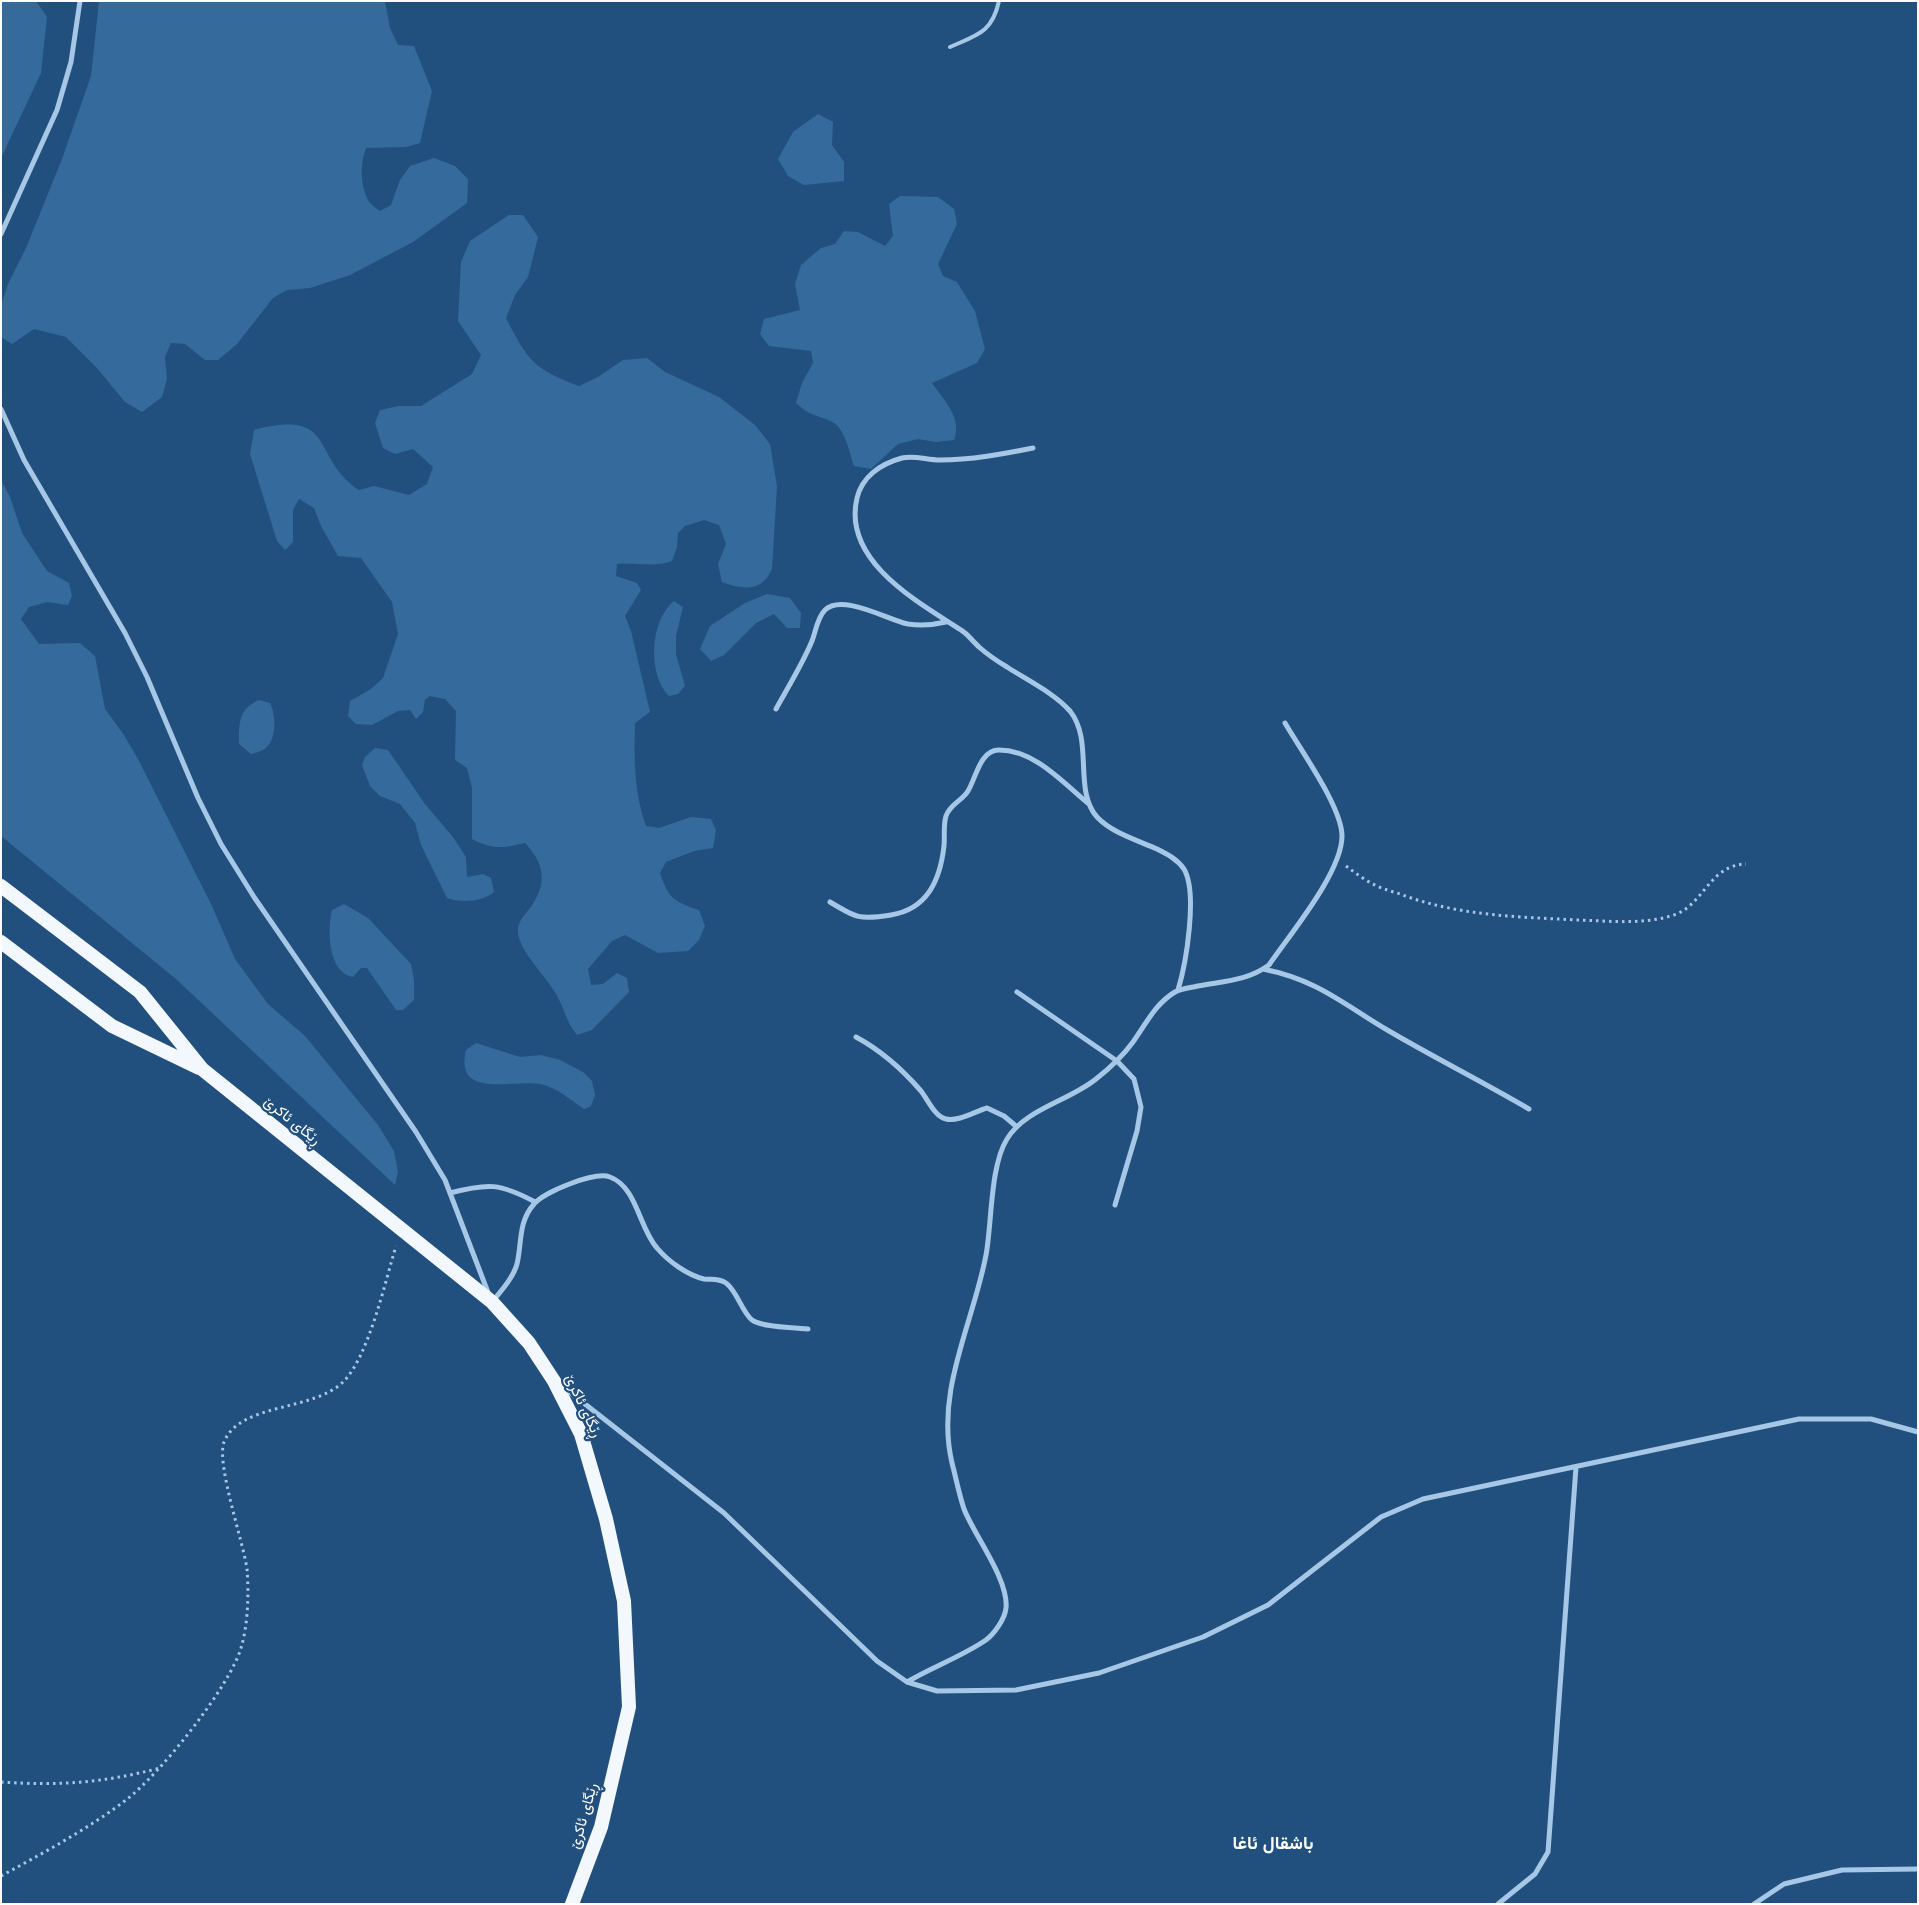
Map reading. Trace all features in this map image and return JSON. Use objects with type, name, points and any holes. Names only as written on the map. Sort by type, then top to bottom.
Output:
[{"type":"highway","points":[[1,886],[140,992],[202,1069]]},
{"type":"highway","points":[[1,942],[112,1026],[202,1069]]},
{"type":"highway","name":"ڕێگای ئاکرێ","points":[[202,1069],[492,1302],[529,1343],[554,1381],[581,1434],[606,1519],[624,1601],[629,1707],[601,1828],[572,1904]]},
{"type":"street","points":[[1,234],[57,110],[71,62],[80,1]]},
{"type":"street","points":[[1,410],[24,460],[138,660],[221,844],[254,898],[416,1132],[450,1193],[492,1302],[505,1288],[516,1265],[524,1218],[535,1202],[578,1180],[599,1175],[611,1177],[624,1188],[635,1205],[645,1231],[657,1248],[674,1264],[704,1278],[717,1278],[727,1284],[752,1320],[808,1329]]},
{"type":"street","points":[[1033,448],[999,455],[939,460],[903,458],[873,472],[860,485],[855,506],[858,530],[867,554],[881,572],[906,593],[962,631],[999,662],[1055,699],[1070,712],[1077,726],[1084,754],[1087,801],[1097,816],[1112,828],[1175,859],[1184,869],[1188,880],[1189,934],[1187,960],[1178,990]]},
{"type":"street","points":[[776,709],[812,642],[821,616],[827,608],[837,604],[853,606],[908,624],[927,626],[947,622]]},
{"type":"street","points":[[906,1682],[988,1639],[1000,1623],[1006,1608],[998,1574],[964,1509],[946,1434],[956,1364],[963,1331],[980,1283],[997,1166],[1005,1142],[1027,1118],[1094,1081],[1117,1061],[1163,1000],[1178,990],[1243,979],[1263,969],[1275,957],[1331,874],[1337,860],[1342,834],[1338,818],[1324,787],[1284,723]]},
{"type":"street","points":[[830,902],[854,917],[869,918],[907,912],[918,906],[936,880],[944,847],[944,828],[949,809],[968,792],[983,761],[991,752],[1000,750],[1039,763],[1091,806]]},
{"type":"street","points":[[1263,969],[1289,974],[1330,992],[1388,1030],[1529,1109]]},
{"type":"street","points":[[1017,992],[1117,1061],[1134,1079],[1141,1107],[1137,1131],[1115,1205]]},
{"type":"street","points":[[856,1037],[879,1050],[906,1073],[938,1115],[947,1120],[987,1108],[1004,1116],[1017,1127]]},
{"type":"street","points":[[450,1193],[473,1187],[495,1186],[511,1189],[535,1202]]},
{"type":"street","points":[[554,1381],[724,1513],[877,1661],[906,1682],[937,1691],[1016,1690],[1099,1673],[1203,1637],[1268,1605],[1381,1517],[1423,1500],[1799,1418],[1870,1420],[1918,1432]]},
{"type":"street","points":[[1498,1904],[1535,1874],[1548,1852],[1576,1467]]},
{"type":"street","points":[[1754,1904],[1784,1884],[1842,1870],[1918,1869]]},
{"type":"lane","points":[[950,47],[984,31],[996,17],[999,1]]},
{"type":"path","points":[[1337,860],[1372,884],[1414,900],[1462,912],[1529,918],[1628,922],[1676,914],[1690,904],[1722,871],[1735,864],[1746,864]]},
{"type":"path","points":[[1,1876],[126,1800],[160,1767],[210,1703],[230,1673],[241,1648],[246,1609],[247,1569],[222,1460],[224,1442],[236,1427],[248,1419],[274,1410],[308,1402],[328,1393],[344,1381],[368,1338],[401,1229]]},
{"type":"path","points":[[1,1782],[50,1786],[90,1783],[160,1767]]},
{"type":"shaded area","points":[[1,1],[36,1],[47,17],[41,73],[1,158]]},
{"type":"shaded area","points":[[99,1],[385,1],[390,28],[398,45],[414,46],[432,91],[420,143],[406,147],[366,148],[362,174],[365,194],[370,203],[380,211],[391,205],[400,180],[410,166],[434,158],[455,166],[468,179],[467,203],[413,242],[350,275],[310,288],[287,290],[273,298],[237,344],[218,360],[205,360],[185,344],[171,343],[165,357],[167,379],[162,397],[142,412],[125,402],[97,368],[66,337],[34,329],[12,344],[1,337],[1,305],[8,284],[26,248],[62,159],[91,76]]},
{"type":"shaded area","points":[[818,114],[833,122],[832,145],[844,162],[844,181],[804,185],[788,176],[778,159],[793,132]]},
{"type":"shaded area","points":[[900,196],[938,197],[954,209],[957,224],[938,264],[943,276],[957,282],[975,311],[985,349],[977,363],[932,383],[947,403],[954,417],[956,432],[954,440],[936,442],[918,439],[898,444],[871,469],[854,466],[847,443],[838,426],[806,411],[796,403],[802,383],[813,363],[811,351],[769,346],[760,334],[764,319],[800,310],[795,284],[801,265],[821,248],[835,244],[844,231],[858,232],[885,246],[893,236],[889,204]]},
{"type":"shaded area","points":[[509,215],[523,215],[538,237],[528,277],[515,295],[506,318],[520,344],[534,362],[552,374],[579,386],[598,377],[623,360],[647,358],[665,372],[719,397],[755,425],[770,444],[777,486],[772,569],[763,582],[757,585],[737,587],[722,582],[718,564],[726,544],[719,525],[704,520],[685,526],[678,533],[677,547],[672,561],[658,564],[617,564],[616,576],[637,583],[641,590],[625,616],[631,631],[650,712],[635,723],[637,788],[646,826],[659,828],[691,817],[711,819],[716,830],[713,848],[694,851],[666,862],[660,873],[669,894],[673,898],[699,910],[705,926],[699,940],[688,951],[658,953],[625,935],[612,941],[588,969],[591,985],[603,984],[617,973],[627,978],[629,992],[592,1030],[577,1035],[552,987],[523,947],[518,932],[519,923],[532,906],[541,886],[541,871],[536,857],[525,843],[498,847],[479,843],[472,839],[472,788],[467,768],[455,760],[456,711],[445,699],[430,696],[425,700],[423,712],[416,719],[410,710],[398,711],[372,725],[356,724],[348,716],[350,701],[371,689],[383,678],[398,634],[392,602],[361,558],[338,556],[321,526],[314,508],[299,499],[293,510],[293,542],[285,550],[277,541],[250,454],[254,430],[281,425],[299,426],[311,431],[320,440],[344,477],[359,490],[374,486],[409,495],[427,484],[433,467],[413,449],[395,454],[383,448],[375,423],[380,410],[399,406],[421,406],[472,374],[481,355],[458,321],[461,262],[470,241]]},
{"type":"shaded area","points":[[1,480],[10,497],[22,533],[47,571],[69,583],[72,596],[68,605],[47,602],[29,607],[21,619],[39,644],[80,643],[95,656],[105,709],[124,735],[138,759],[212,906],[235,959],[268,1004],[305,1036],[378,1125],[394,1151],[398,1172],[395,1185],[176,979],[1,836]]},
{"type":"shaded area","points":[[767,594],[790,598],[801,613],[800,628],[787,628],[774,614],[756,623],[724,655],[711,661],[700,649],[710,626],[745,603]]},
{"type":"shaded area","points":[[674,601],[683,607],[676,636],[676,654],[685,686],[678,694],[669,696],[657,675],[654,647],[660,621]]},
{"type":"shaded area","points":[[259,700],[270,703],[274,720],[274,733],[270,744],[266,748],[251,754],[239,744],[240,724],[243,713]]},
{"type":"shaded area","points":[[375,748],[388,750],[425,804],[453,837],[466,857],[467,877],[483,874],[491,878],[494,892],[484,898],[472,901],[459,901],[447,898],[421,845],[415,823],[400,804],[380,796],[370,786],[362,765],[365,757]]},
{"type":"shaded area","points":[[344,904],[368,918],[411,964],[414,980],[414,1000],[403,1010],[396,1010],[367,968],[361,968],[353,977],[345,974],[338,968],[331,949],[330,918],[332,910]]},
{"type":"shaded area","points":[[476,1043],[520,1057],[541,1055],[560,1060],[583,1072],[592,1081],[595,1095],[591,1106],[584,1109],[558,1091],[540,1084],[488,1084],[477,1081],[469,1076],[465,1066],[466,1050]]},
{"type":"district","name":"باشقال ئاغا","points":[[1273,1844]]}]
